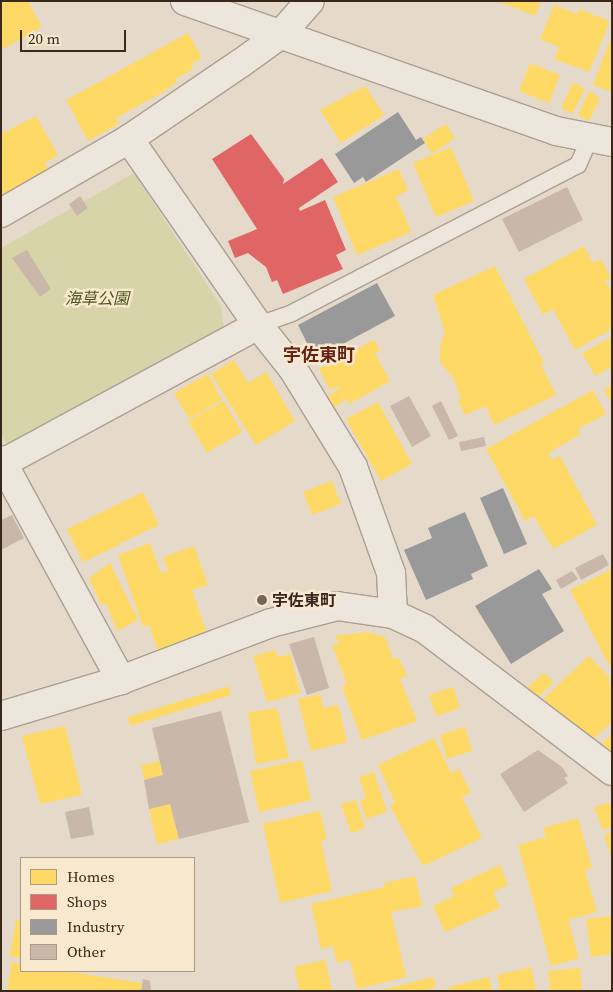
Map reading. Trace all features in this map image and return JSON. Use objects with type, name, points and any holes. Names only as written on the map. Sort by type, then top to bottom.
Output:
[{"type":"street","points":[[185,1],[556,131],[601,140]]},
{"type":"street","points":[[1,214],[129,139],[280,34],[310,1]]},
{"type":"street","points":[[129,139],[258,325],[293,370],[353,467],[391,573],[393,614]]},
{"type":"street","points":[[121,680],[2,461],[258,325]]},
{"type":"street","points":[[1,716],[121,680],[271,623],[337,606],[393,614],[425,629],[612,771]]},
{"type":"lane","points":[[258,325],[292,313],[578,165],[601,140]]},
{"type":"green space","name":"海草公園","points":[[134,173],[221,306],[224,329],[11,451],[1,434],[1,248]]},
{"type":"building: Homes","points":[[1,1],[28,1],[42,27],[1,50]]},
{"type":"building: Homes","points":[[497,1],[541,1],[535,16]]},
{"type":"building: Homes","points":[[554,5],[577,14],[579,9],[610,21],[589,72],[554,59],[559,47],[540,39]]},
{"type":"building: Homes","points":[[188,33],[202,58],[191,64],[194,69],[175,79],[177,82],[162,93],[116,118],[119,124],[88,141],[66,100]]},
{"type":"building: Homes","points":[[610,40],[612,40],[612,92],[593,85]]},
{"type":"building: Homes","points":[[530,63],[560,75],[549,103],[519,91]]},
{"type":"building: Homes","points":[[573,82],[585,89],[572,114],[561,108]]},
{"type":"building: Homes","points":[[365,86],[384,115],[341,143],[320,110]]},
{"type":"building: Homes","points":[[589,91],[600,98],[589,121],[578,115]]},
{"type":"building: Homes","points":[[36,116],[58,155],[45,163],[49,170],[1,200],[1,134]]},
{"type":"building: Homes","points":[[446,124],[455,138],[432,154],[423,139]]},
{"type":"building: Homes","points":[[451,147],[474,201],[436,217],[413,163]]},
{"type":"building: Homes","points":[[399,169],[408,191],[396,196],[411,232],[357,255],[333,197]]},
{"type":"building: Homes","points":[[584,246],[593,263],[601,259],[611,278],[605,281],[612,293],[612,329],[575,350],[553,309],[543,315],[524,279]]},
{"type":"building: Homes","points":[[495,266],[544,363],[541,365],[556,395],[494,425],[486,406],[465,415],[458,401],[461,399],[453,378],[440,362],[440,347],[445,332],[433,295]]},
{"type":"building: Homes","points":[[612,337],[612,373],[609,368],[595,376],[582,353]]},
{"type":"building: Homes","points":[[374,340],[381,350],[375,353],[390,381],[349,404],[346,399],[330,410],[323,400],[340,388],[339,386],[330,390],[319,369]]},
{"type":"building: Homes","points":[[234,360],[248,383],[266,372],[295,421],[256,445],[211,374]]},
{"type":"building: Homes","points":[[208,374],[222,400],[189,419],[174,393]]},
{"type":"building: Homes","points":[[612,385],[612,404],[604,390]]},
{"type":"building: Homes","points":[[593,390],[606,414],[578,429],[581,434],[548,453],[553,460],[560,456],[597,525],[553,549],[534,516],[525,521],[486,449]]},
{"type":"building: Homes","points":[[224,401],[242,432],[207,453],[188,421]]},
{"type":"building: Homes","points":[[378,402],[412,464],[381,481],[346,419]]},
{"type":"building: Homes","points":[[332,481],[341,504],[312,515],[303,492]]},
{"type":"building: Homes","points":[[143,492],[159,525],[121,543],[109,519],[121,544],[83,562],[67,529]]},
{"type":"building: Homes","points":[[150,543],[161,573],[168,571],[163,557],[194,546],[208,585],[192,590],[208,636],[159,654],[149,625],[143,627],[118,555]]},
{"type":"building: Homes","points":[[110,563],[138,620],[117,631],[106,603],[101,605],[89,578]]},
{"type":"building: Homes","points":[[612,569],[612,664],[609,665],[570,590]]},
{"type":"building: Homes","points":[[367,632],[385,637],[393,659],[399,658],[407,676],[400,679],[417,721],[362,740],[342,687],[347,684],[332,645],[339,643],[335,636]]},
{"type":"building: Homes","points":[[275,650],[278,657],[290,654],[301,693],[267,702],[253,656]]},
{"type":"building: Homes","points":[[589,656],[611,679],[608,683],[612,687],[612,722],[590,742],[579,736],[543,699]]},
{"type":"building: Homes","points":[[544,673],[554,682],[537,698],[527,688]]},
{"type":"building: Homes","points":[[229,686],[231,695],[130,726],[128,717]]},
{"type":"building: Homes","points":[[453,687],[460,708],[436,716],[429,695]]},
{"type":"building: Homes","points":[[320,694],[323,708],[338,705],[347,742],[311,751],[298,699]]},
{"type":"building: Homes","points":[[277,708],[289,758],[256,764],[248,712]]},
{"type":"building: Homes","points":[[65,726],[82,795],[40,804],[22,736]]},
{"type":"building: Homes","points":[[465,727],[472,751],[447,759],[440,735]]},
{"type":"building: Homes","points":[[612,734],[612,753],[602,743]]},
{"type":"building: Homes","points":[[434,738],[451,773],[459,769],[471,793],[462,797],[482,838],[423,866],[390,806],[395,803],[378,765]]},
{"type":"building: Homes","points":[[302,760],[311,800],[259,812],[250,771]]},
{"type":"building: Homes","points":[[160,761],[163,775],[144,780],[141,765]]},
{"type":"building: Homes","points":[[374,772],[387,812],[366,819],[360,800],[366,798],[359,777]]},
{"type":"building: Homes","points":[[356,800],[365,828],[351,833],[341,804]]},
{"type":"building: Homes","points":[[608,803],[612,806],[612,827],[603,830],[594,807]]},
{"type":"building: Homes","points":[[170,804],[179,839],[157,844],[149,809]]},
{"type":"building: Homes","points":[[320,811],[327,839],[321,841],[332,891],[280,903],[263,824]]},
{"type":"building: Homes","points":[[578,818],[592,868],[585,870],[597,912],[568,920],[579,958],[551,966],[518,845],[546,837],[543,828]]},
{"type":"building: Homes","points":[[612,832],[612,857],[611,857],[604,835]]},
{"type":"building: Homes","points":[[500,865],[508,885],[493,892],[500,908],[445,932],[433,906],[454,896],[451,888]]},
{"type":"building: Homes","points":[[415,876],[422,906],[391,912],[406,977],[357,989],[350,960],[337,963],[333,946],[321,949],[311,904],[385,887],[384,883]]},
{"type":"building: Homes","points":[[612,916],[612,954],[591,957],[586,919]]},
{"type":"building: Homes","points":[[16,920],[20,921],[20,958],[10,956]]},
{"type":"building: Homes","points":[[325,960],[332,991],[300,991],[294,967]]},
{"type":"building: Homes","points":[[12,962],[20,964],[20,972],[70,972],[142,983],[141,991],[7,991]]},
{"type":"building: Homes","points":[[531,967],[536,991],[500,991],[497,975]]},
{"type":"building: Homes","points":[[580,968],[582,991],[550,991],[548,971]]},
{"type":"building: Homes","points":[[433,977],[436,987],[422,991],[378,991]]},
{"type":"building: Homes","points":[[489,977],[492,991],[450,991],[449,987]]},
{"type":"building: Shops","points":[[251,134],[284,179],[283,184],[322,158],[338,182],[299,208],[300,211],[325,200],[346,250],[336,255],[343,269],[283,294],[277,280],[272,282],[266,267],[248,253],[235,258],[228,241],[257,229],[212,159]]},
{"type":"building: Industry","points":[[398,112],[416,140],[421,137],[425,143],[366,182],[363,177],[354,183],[335,154]]},
{"type":"building: Industry","points":[[377,283],[395,316],[315,359],[298,325]]},
{"type":"building: Industry","points":[[503,488],[527,544],[504,554],[480,498]]},
{"type":"building: Industry","points":[[465,512],[488,566],[471,574],[473,579],[426,600],[404,550],[432,538],[428,528]]},
{"type":"building: Industry","points":[[539,569],[552,589],[542,594],[564,631],[511,664],[475,606]]},
{"type":"building: Other","points":[[567,187],[583,220],[519,252],[502,219]]},
{"type":"building: Other","points":[[80,196],[88,208],[77,216],[69,204]]},
{"type":"building: Other","points":[[27,250],[51,289],[40,297],[12,258]]},
{"type":"building: Other","points":[[409,396],[431,436],[412,447],[390,406]]},
{"type":"building: Other","points":[[441,401],[458,436],[449,440],[432,406]]},
{"type":"building: Other","points":[[484,437],[486,446],[461,451],[459,442]]},
{"type":"building: Other","points":[[12,515],[24,538],[1,550],[1,520]]},
{"type":"building: Other","points":[[603,554],[609,565],[581,580],[575,568]]},
{"type":"building: Other","points":[[572,571],[578,579],[561,589],[556,580]]},
{"type":"building: Other","points":[[314,637],[329,688],[307,695],[289,644]]},
{"type":"building: Other","points":[[221,711],[249,822],[179,839],[170,804],[149,809],[144,780],[163,775],[152,728]]},
{"type":"building: Other","points":[[538,750],[562,767],[568,776],[564,778],[568,783],[524,812],[500,774]]},
{"type":"building: Other","points":[[89,807],[94,835],[71,839],[65,812]]},
{"type":"building: Other","points":[[143,979],[150,981],[151,991],[141,991]]},
{"type":"place","name":"宇佐東町","points":[[262,600]]},
{"type":"district","name":"宇佐東町","points":[[319,355]]}]
